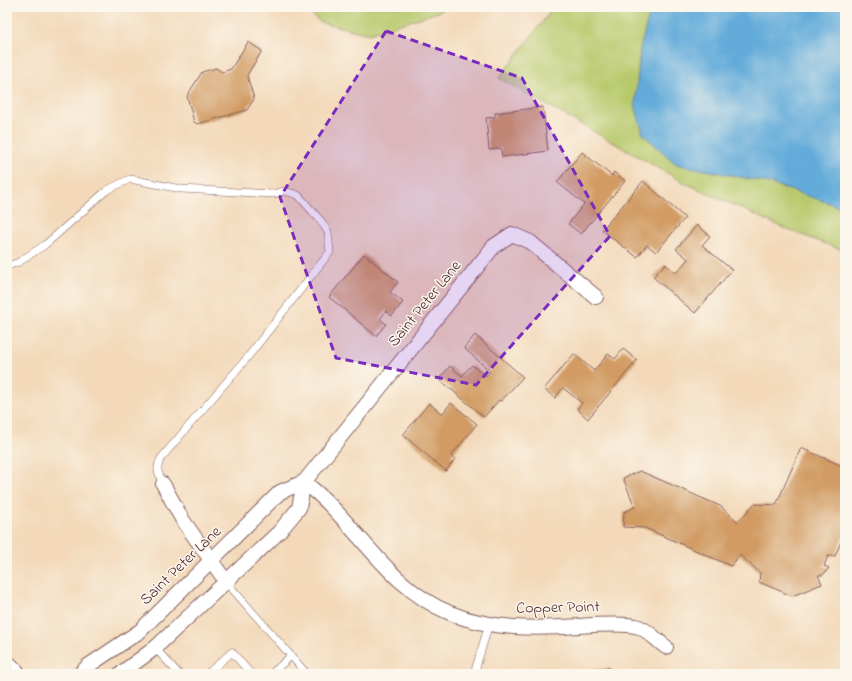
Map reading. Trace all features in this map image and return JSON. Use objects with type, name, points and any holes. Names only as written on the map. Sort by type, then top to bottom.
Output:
[{"type":"main road","points":[[7,667],[14,674]]},
{"type":"street","name":"Saint Peter Lane","points":[[120,674],[155,648],[227,583],[279,532],[299,508],[304,482],[494,246],[512,234],[530,242],[596,297]]},
{"type":"street","name":"Saint Peter Lane","points":[[80,674],[140,631],[280,492],[304,482]]},
{"type":"street","name":"Copper Point","points":[[304,482],[323,496],[381,562],[419,596],[450,614],[489,624],[534,629],[606,625],[640,627],[666,647]]},
{"type":"street","points":[[163,484],[182,519],[227,583]]},
{"type":"lane","points":[[7,266],[19,262],[46,244],[107,190],[130,179],[181,189],[273,194],[285,191],[298,195],[321,221],[328,232],[330,252],[247,358],[162,457],[157,464],[157,471],[163,484]]},
{"type":"lane","points":[[227,583],[307,674]]},
{"type":"lane","points":[[474,674],[489,624]]},
{"type":"lane","points":[[155,648],[179,674]]},
{"type":"lane","points":[[207,674],[232,652],[251,674]]},
{"type":"lane","points":[[271,674],[291,656]]},
{"type":"highlighted area","points":[[386,31],[522,78],[610,236],[476,385],[336,358],[280,197]]},
{"type":"green space","points":[[303,7],[447,7],[438,12],[369,34],[320,22]]},
{"type":"green space","points":[[554,7],[845,7],[845,251],[786,229],[683,182],[499,78]]},
{"type":"water","points":[[651,7],[845,7],[845,211],[832,204],[769,183],[676,164],[643,134],[635,105],[640,49]]},
{"type":"building","points":[[248,42],[262,51],[247,75],[254,99],[247,110],[197,124],[194,122],[187,96],[202,72],[216,68],[222,72],[231,69]]},
{"type":"building","points":[[543,107],[548,151],[502,157],[501,148],[489,150],[486,118],[495,117],[495,113]]},
{"type":"building","points":[[582,152],[612,176],[614,172],[625,181],[581,234],[568,224],[584,204],[557,182]]},
{"type":"building","points":[[643,181],[685,218],[656,252],[647,245],[637,257],[602,230]]},
{"type":"building","points":[[697,225],[710,236],[702,245],[732,270],[695,313],[653,277],[665,264],[676,273],[688,259],[676,249]]},
{"type":"building","points":[[364,254],[398,282],[390,292],[403,302],[392,316],[386,311],[380,319],[386,324],[376,336],[329,297]]},
{"type":"building","points":[[475,335],[523,377],[484,417],[439,379],[450,366],[462,376],[472,365],[486,376],[490,371],[464,348]]},
{"type":"building","points":[[623,349],[637,360],[588,419],[577,409],[582,403],[563,388],[555,398],[544,389],[574,354],[594,371],[608,354],[615,359]]},
{"type":"building","points":[[429,403],[442,414],[451,403],[477,424],[451,456],[455,459],[446,471],[403,435]]},
{"type":"building","points":[[801,448],[845,467],[841,482],[845,484],[845,538],[843,537],[835,556],[828,556],[824,566],[829,568],[823,575],[818,575],[822,584],[792,596],[759,582],[760,573],[740,555],[731,566],[645,528],[623,527],[624,512],[635,507],[623,478],[640,471],[720,506],[738,522],[754,504],[776,505]]},
{"type":"building","points":[[609,668],[614,674],[567,674],[567,672]]}]
